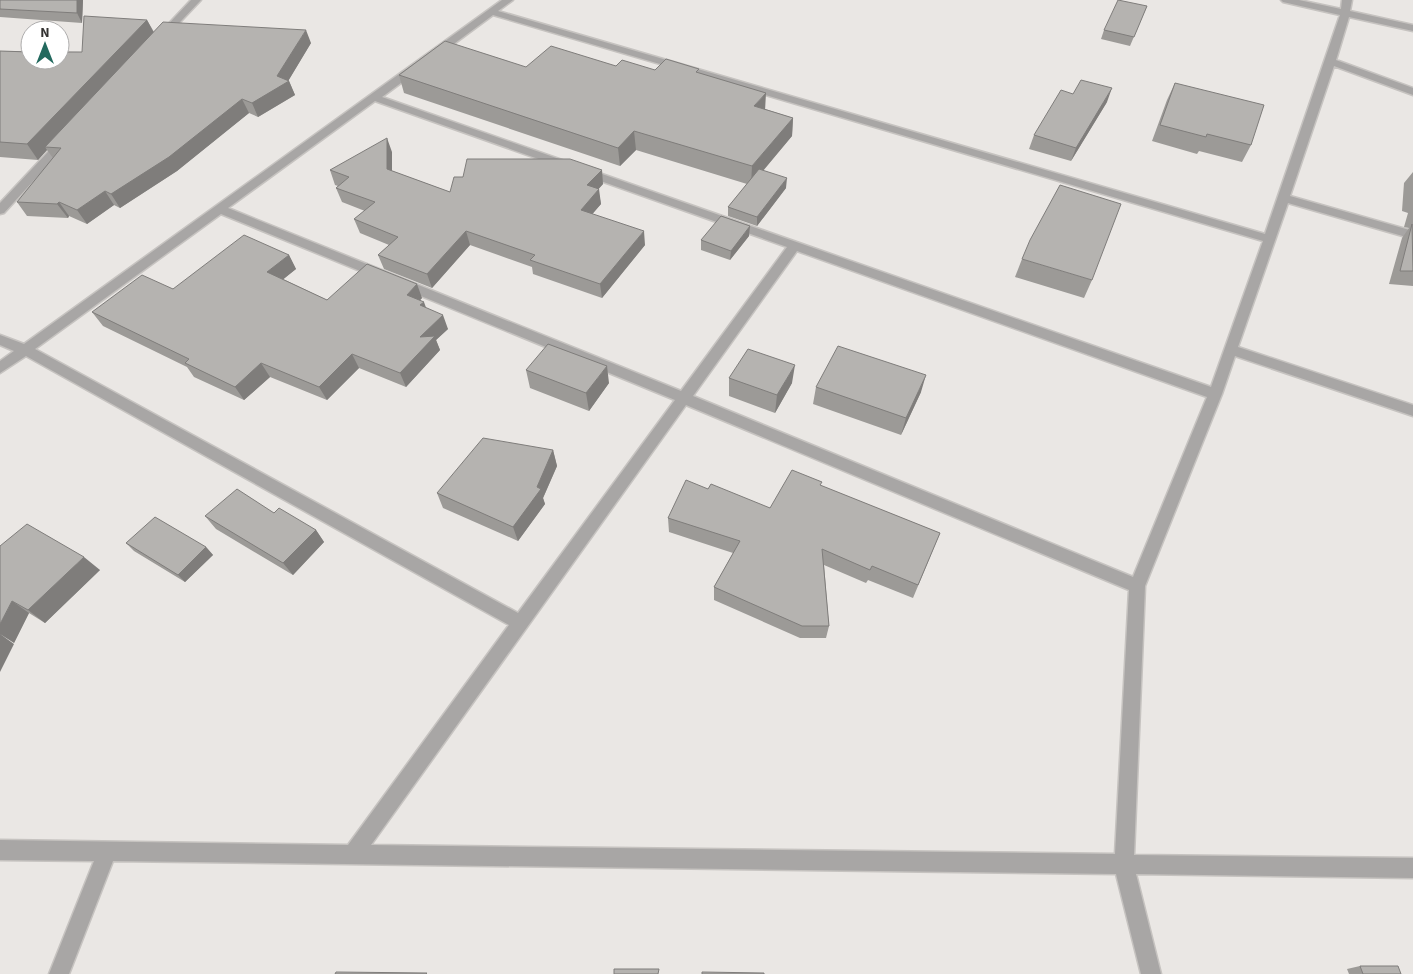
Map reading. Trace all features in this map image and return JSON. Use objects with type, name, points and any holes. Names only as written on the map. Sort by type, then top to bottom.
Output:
[{"type":"street","points":[[155,44],[196,0]]},
{"type":"street","points":[[0,368],[508,0]]},
{"type":"street","points":[[1286,0],[1413,28]]},
{"type":"street","points":[[1151,974],[1124,865],[1137,586],[1214,394],[1284,198],[1330,61],[1345,13],[1347,0]]},
{"type":"street","points":[[491,12],[1269,239]]},
{"type":"street","points":[[1330,61],[1413,92]]},
{"type":"street","points":[[372,97],[1214,394]]},
{"type":"street","points":[[0,210],[74,130]]},
{"type":"street","points":[[1284,198],[1413,235]]},
{"type":"street","points":[[219,209],[684,398],[1137,586]]},
{"type":"street","points":[[352,855],[794,246]]},
{"type":"street","points":[[0,340],[25,350],[520,623]]},
{"type":"street","points":[[1230,349],[1413,410]]},
{"type":"street","points":[[0,850],[1413,868]]},
{"type":"street","points":[[59,974],[107,852]]},
{"type":"building","points":[[0,0],[77,0],[77,13],[0,9]]},
{"type":"building","points":[[1118,0],[1147,6],[1134,37],[1104,30]]},
{"type":"building","points":[[84,16],[147,20],[27,144],[0,142],[0,51],[20,52],[20,70],[70,70],[70,52],[82,52]]},
{"type":"building","points":[[163,22],[306,30],[277,76],[289,81],[252,103],[242,99],[169,157],[111,194],[105,191],[77,210],[59,202],[57,204],[17,202],[61,148],[45,147]]},
{"type":"building","points":[[445,41],[526,67],[551,46],[616,66],[622,60],[655,70],[666,59],[699,69],[696,72],[766,93],[754,106],[793,118],[752,166],[634,131],[618,148],[399,75]]},
{"type":"building","points":[[1081,80],[1112,88],[1076,148],[1034,135],[1061,90],[1073,94]]},
{"type":"building","points":[[1175,83],[1264,105],[1251,145],[1207,134],[1206,137],[1160,125]]},
{"type":"building","points":[[387,138],[387,169],[450,192],[454,177],[463,177],[467,159],[570,159],[602,170],[587,185],[599,189],[581,210],[644,231],[600,284],[530,260],[535,255],[466,231],[427,274],[378,255],[398,237],[354,219],[375,202],[336,188],[349,177],[330,170]]},
{"type":"building","points":[[759,169],[787,178],[757,217],[728,207]]},
{"type":"building","points":[[1060,185],[1121,204],[1092,280],[1022,259],[1030,240]]},
{"type":"building","points":[[721,216],[750,226],[731,251],[701,240]]},
{"type":"building","points":[[1412,224],[1413,271],[1400,271]]},
{"type":"building","points":[[244,235],[289,255],[267,272],[327,300],[367,264],[417,284],[407,295],[424,302],[420,305],[443,315],[420,337],[435,336],[400,373],[352,354],[319,387],[261,363],[235,387],[185,363],[189,359],[92,312],[142,275],[173,289]]},
{"type":"building","points":[[548,344],[607,366],[586,393],[526,370]]},
{"type":"building","points":[[838,346],[926,375],[906,418],[816,387]]},
{"type":"building","points":[[748,349],[795,365],[777,395],[729,378]]},
{"type":"building","points":[[483,438],[553,450],[537,487],[541,489],[513,527],[437,493]]},
{"type":"building","points":[[792,470],[822,482],[820,485],[940,533],[918,585],[872,566],[870,570],[822,549],[829,626],[802,626],[714,587],[740,541],[668,518],[686,480],[708,489],[711,484],[770,508]]},
{"type":"building","points":[[237,489],[274,513],[279,508],[316,530],[283,563],[205,516]]},
{"type":"building","points":[[155,517],[206,547],[178,575],[126,543]]},
{"type":"building","points":[[27,524],[84,557],[28,610],[12,601],[0,624],[0,546]]},
{"type":"building","points":[[1360,966],[1398,966],[1401,974],[1363,974]]},
{"type":"building","points":[[614,969],[659,969],[658,974],[614,974]]},
{"type":"building","points":[[336,972],[427,973],[335,974]]},
{"type":"building","points":[[702,972],[764,973],[764,974],[702,974]]}]
